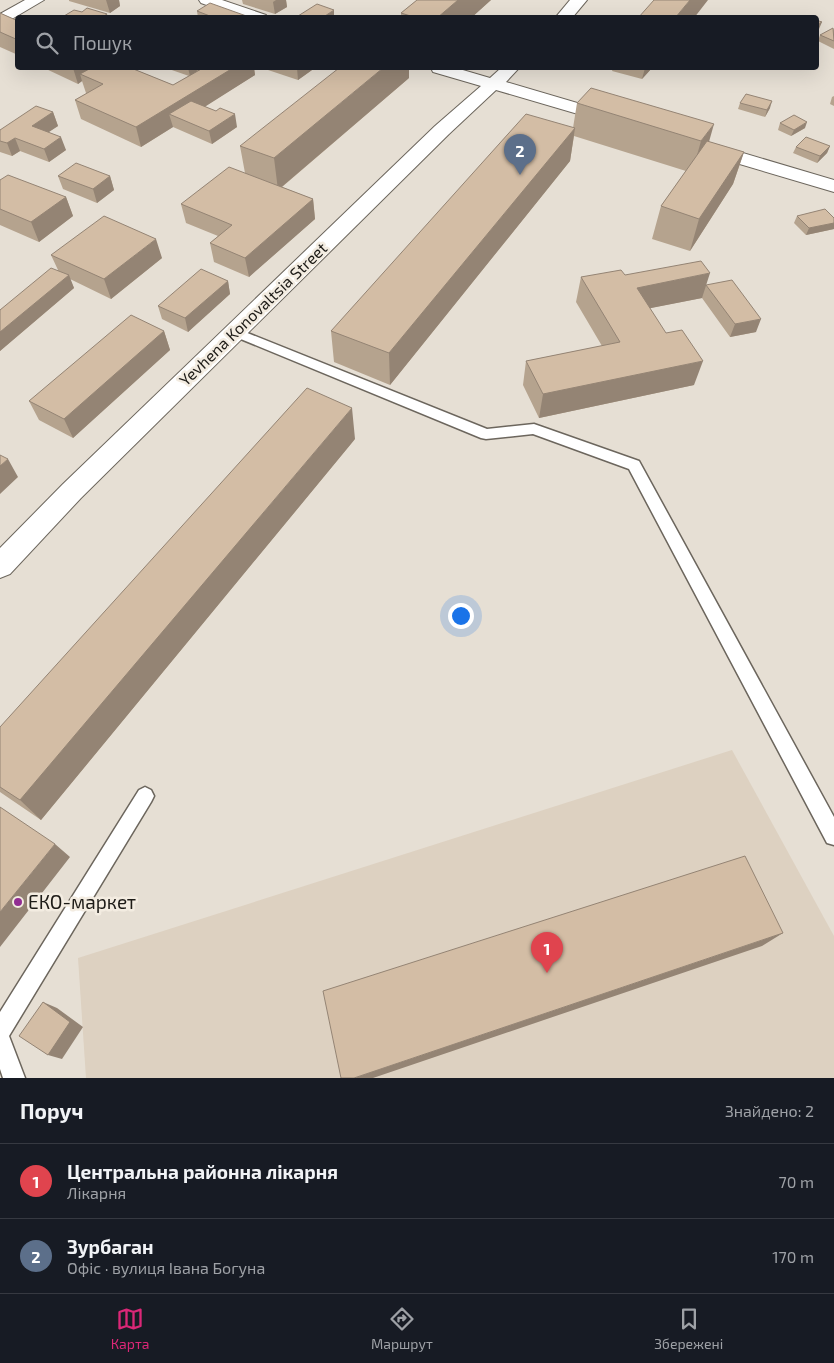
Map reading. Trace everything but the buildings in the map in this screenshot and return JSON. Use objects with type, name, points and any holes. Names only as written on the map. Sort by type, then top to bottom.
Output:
[{"type":"street","points":[[0,21],[36,0]]},
{"type":"street","points":[[207,0],[251,15]]},
{"type":"street","points":[[565,15],[579,0]]},
{"type":"street","points":[[447,70],[626,124]]},
{"type":"street","name":"Yevhena Konovaltsia Street","points":[[0,566],[72,491],[442,130],[509,70]]},
{"type":"street","points":[[692,144],[834,186]]},
{"type":"lane","points":[[235,332],[486,434],[534,429],[634,465],[834,836]]},
{"type":"lane","points":[[0,1031],[145,796]]},
{"type":"lane","points":[[0,1041],[14,1078]]},
{"type":"shaded area","points":[[732,750],[834,936],[834,1078],[86,1078],[78,958]]},
{"type":"place","name":"Зурбаган","points":[[520,175]]},
{"type":"place","name":"ЕКО-маркет","points":[[18,902]]},
{"type":"place","name":"Центральна районна лікарня","points":[[547,973]]}]
